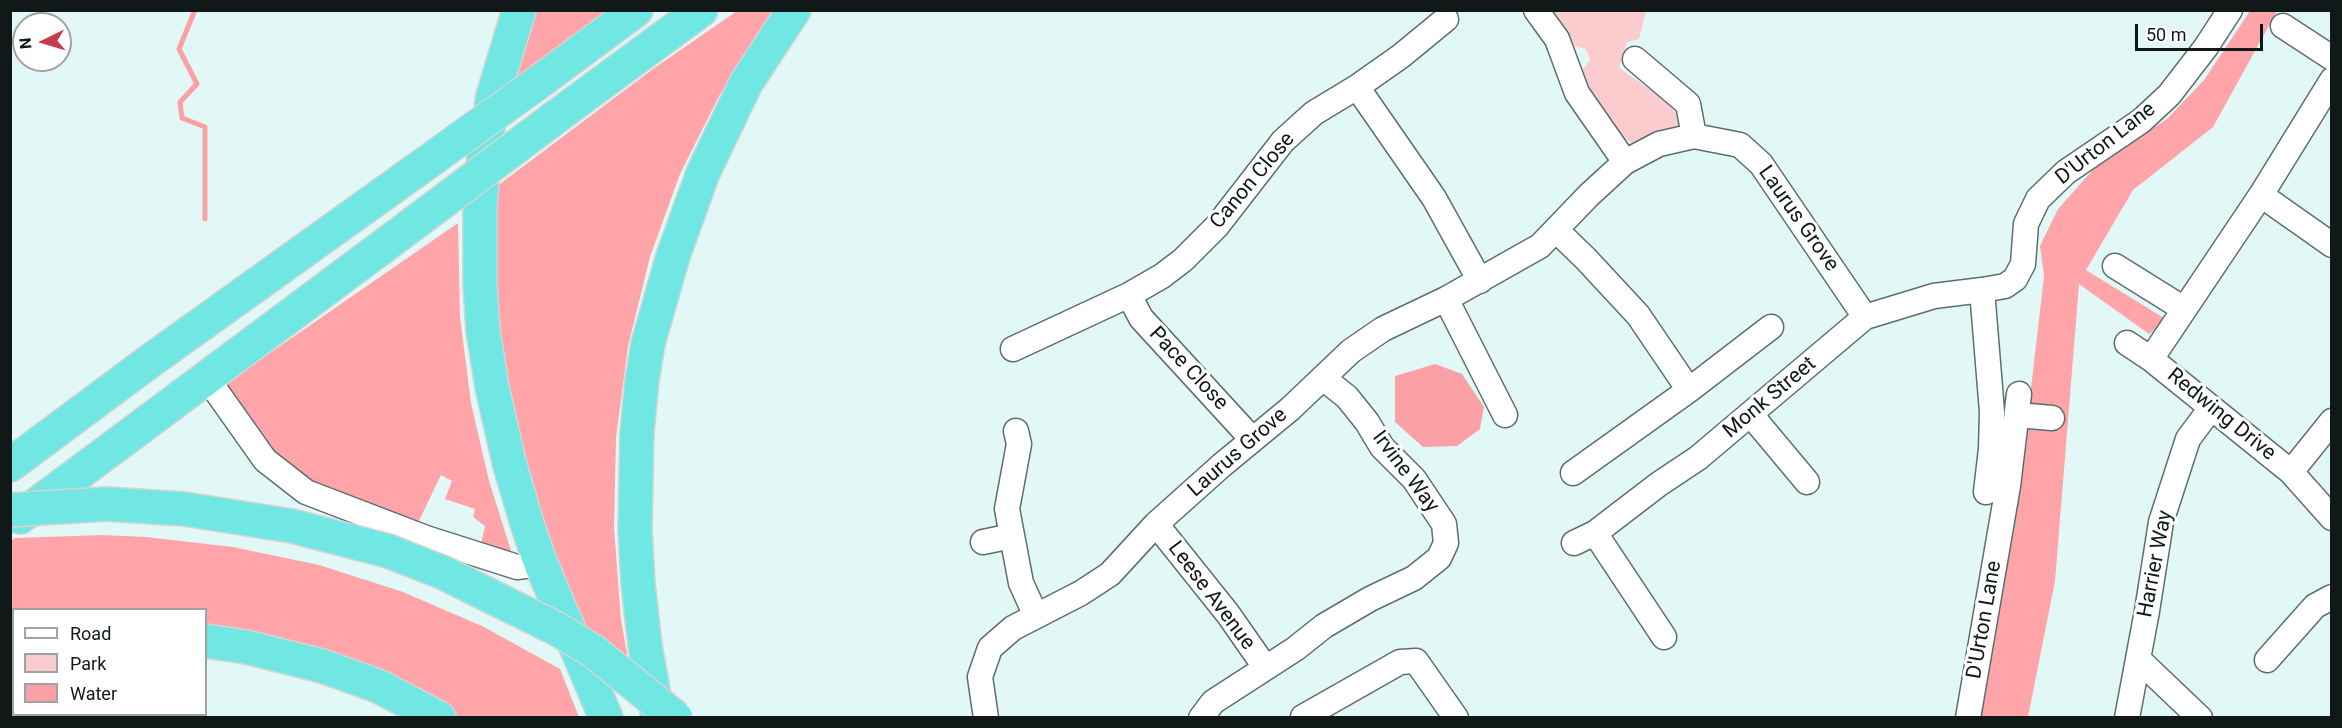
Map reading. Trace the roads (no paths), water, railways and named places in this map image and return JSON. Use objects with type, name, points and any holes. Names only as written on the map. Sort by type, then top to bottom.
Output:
[{"type":"highway","points":[[519,10],[494,96],[484,154],[480,207],[480,285],[483,331],[494,397],[509,462],[541,564],[606,717]]},
{"type":"highway","points":[[10,465],[150,361],[636,10]]},
{"type":"highway","points":[[10,524],[701,10]]},
{"type":"highway","points":[[658,717],[643,624],[635,529],[637,432],[648,344],[676,246],[707,164],[746,82],[794,10]]},
{"type":"highway","points":[[10,510],[107,504],[184,509],[281,524],[388,551],[444,573],[557,629],[593,651],[676,717]]},
{"type":"highway","points":[[207,640],[246,647],[322,666],[378,686],[439,717]]},
{"type":"street","points":[[1536,10],[1557,39],[1577,93],[1624,162]]},
{"type":"street","name":"D'Urton Lane","points":[[1994,288],[2015,279],[2023,264],[2026,224],[2038,199],[2066,172],[2141,121],[2169,95],[2206,47],[2230,10]]},
{"type":"street","name":"Canon Close","points":[[1129,295],[1162,276],[1183,260],[1217,226],[1283,141],[1314,112],[1357,87],[1401,56],[1446,19]]},
{"type":"street","points":[[2283,26],[2331,58]]},
{"type":"street","points":[[1635,59],[1689,104],[1694,136]]},
{"type":"street","name":"Redwing Drive","points":[[2151,359],[2261,195],[2331,80]]},
{"type":"street","points":[[1357,87],[1434,198],[1480,281]]},
{"type":"street","name":"Laurus Grove","points":[[986,717],[970,676],[990,648],[1013,628],[1081,593],[1110,574],[1156,524],[1252,439],[1290,410],[1351,351],[1383,330],[1480,281],[1540,246],[1624,162],[1659,144],[1694,136],[1740,145],[1761,164],[1865,317]]},
{"type":"street","points":[[2261,195],[2331,245]]},
{"type":"street","points":[[1556,231],[1586,259],[1638,315],[1689,390]]},
{"type":"street","points":[[2115,266],[2184,309]]},
{"type":"street","points":[[1986,492],[1991,449],[1994,288]]},
{"type":"street","name":"Monk Street","points":[[1664,638],[1584,538],[1698,458],[1865,317],[1934,296],[1994,288]]},
{"type":"street","points":[[1013,349],[1129,295]]},
{"type":"street","name":"Pace Close","points":[[1129,295],[1141,318],[1252,439]]},
{"type":"street","points":[[1446,299],[1505,415]]},
{"type":"street","points":[[1573,473],[1689,390],[1771,327]]},
{"type":"street","name":"Redwing Drive","points":[[2127,343],[2151,359],[2291,472],[2331,518]]},
{"type":"street","points":[[207,378],[265,460],[306,492],[426,538],[517,567],[541,564]]},
{"type":"street","name":"Irvine Way","points":[[1323,378],[1347,397],[1382,447],[1414,479],[1444,524],[1446,543],[1439,558],[1414,578],[1388,591]]},
{"type":"street","name":"D'Urton Lane","points":[[1968,717],[2008,486],[2018,405],[2052,418]]},
{"type":"street","name":"Harrier Way","points":[[2127,717],[2161,522],[2188,439],[2211,408]]},
{"type":"street","points":[[1750,415],[1807,483]]},
{"type":"street","name":"Redwing Drive","points":[[2291,472],[2331,421]]},
{"type":"street","points":[[1016,430],[1019,444],[1007,509],[1021,583],[1036,616]]},
{"type":"street","name":"Leese Avenue","points":[[1156,524],[1228,614],[1265,668]]},
{"type":"street","points":[[983,542],[1012,536]]},
{"type":"street","name":"Leese Avenue","points":[[1201,717],[1214,702],[1294,649],[1324,626],[1388,591]]},
{"type":"street","points":[[2267,660],[2315,606],[2331,597]]},
{"type":"street","points":[[2138,659],[2200,717]]},
{"type":"street","points":[[1303,717],[1400,662],[1416,661],[1456,717]]},
{"type":"water","points":[[1435,364],[1462,374],[1484,407],[1480,429],[1457,446],[1423,447],[1395,422],[1395,376]]},
{"type":"waterway","points":[[195,10],[179,49],[197,84],[180,102],[182,118],[205,127],[205,219]]}]
